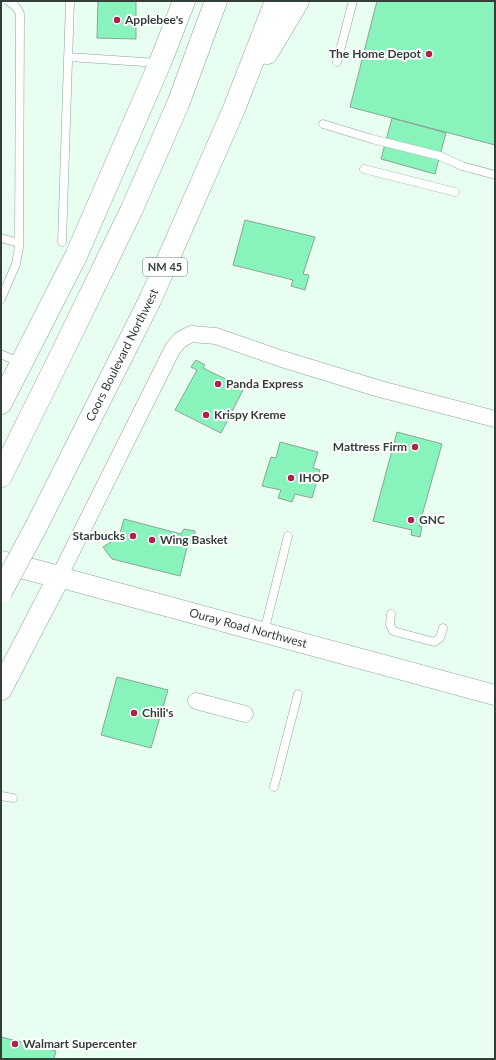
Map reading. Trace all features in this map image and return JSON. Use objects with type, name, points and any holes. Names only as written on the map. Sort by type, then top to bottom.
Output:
[{"type":"main road","points":[[1,403],[76,256],[160,63],[184,1]]},
{"type":"main road","points":[[1,476],[131,211],[178,104],[216,1]]},
{"type":"main road","name":"Coors Boulevard Northwest","points":[[1,592],[37,525],[151,298],[234,109],[276,1]]},
{"type":"main road","points":[[234,109],[298,1]]},
{"type":"main road","name":"Ouray Road Northwest","points":[[1,562],[59,577]]},
{"type":"main road","points":[[1,688],[59,577]]},
{"type":"street","points":[[59,577],[172,350],[180,340],[191,334],[216,336],[279,358],[380,389],[495,419]]},
{"type":"street","name":"Ouray Road Northwest","points":[[59,577],[495,695]]},
{"type":"street","points":[[196,701],[245,714]]},
{"type":"lane","points":[[1,299],[16,264],[19,243],[20,14],[18,8],[8,1]]},
{"type":"lane","points":[[62,242],[70,1]]},
{"type":"lane","points":[[337,62],[353,1]]},
{"type":"lane","points":[[68,57],[160,63]]},
{"type":"lane","points":[[323,124],[372,140],[440,156],[462,166],[495,175]]},
{"type":"lane","points":[[364,169],[455,192]]},
{"type":"lane","points":[[1,238],[19,243]]},
{"type":"lane","points":[[1,354],[21,364]]},
{"type":"lane","points":[[264,633],[288,536]]},
{"type":"lane","points":[[391,614],[390,624],[393,631],[434,642],[440,638],[443,628]]},
{"type":"lane","points":[[274,787],[298,694]]},
{"type":"lane","points":[[1,796],[13,798]]},
{"type":"building","name":"Applebee's","points":[[98,1],[136,1],[136,39],[97,38]]},
{"type":"building","name":"The Home Depot","points":[[377,1],[495,1],[495,145],[350,107]]},
{"type":"building","points":[[392,118],[446,133],[435,174],[381,159]]},
{"type":"building","points":[[245,220],[315,237],[303,274],[309,275],[305,290],[291,286],[293,280],[233,265]]},
{"type":"building","points":[[196,360],[205,365],[203,368],[244,388],[221,433],[175,410],[197,370],[191,367]]},
{"type":"building","points":[[397,432],[442,444],[419,526],[422,527],[420,537],[411,535],[412,530],[373,521]]},
{"type":"building","name":"IHOP","points":[[280,442],[318,452],[313,468],[320,470],[312,498],[295,494],[292,502],[278,498],[281,490],[262,486],[271,457],[276,458]]},
{"type":"building","points":[[124,519],[181,534],[184,529],[195,531],[193,544],[188,543],[180,576],[112,559],[103,547],[119,537]]},
{"type":"building","name":"Chili's","points":[[117,677],[168,690],[151,748],[101,735]]},
{"type":"building","name":"Walmart Supercenter","points":[[1,1037],[56,1051],[54,1059],[1,1059]]},
{"type":"place","name":"Applebee's","points":[[117,20]]},
{"type":"place","name":"The Home Depot","points":[[429,54]]},
{"type":"place","name":"Panda Express","points":[[218,384]]},
{"type":"place","name":"Krispy Kreme","points":[[206,415]]},
{"type":"place","name":"Mattress Firm","points":[[415,447]]},
{"type":"place","name":"IHOP","points":[[291,478]]},
{"type":"place","name":"GNC","points":[[411,520]]},
{"type":"place","name":"Starbucks","points":[[133,536]]},
{"type":"place","name":"Wing Basket","points":[[152,540]]},
{"type":"place","name":"Chili's","points":[[134,713]]},
{"type":"place","name":"Walmart Supercenter","points":[[15,1044]]}]
